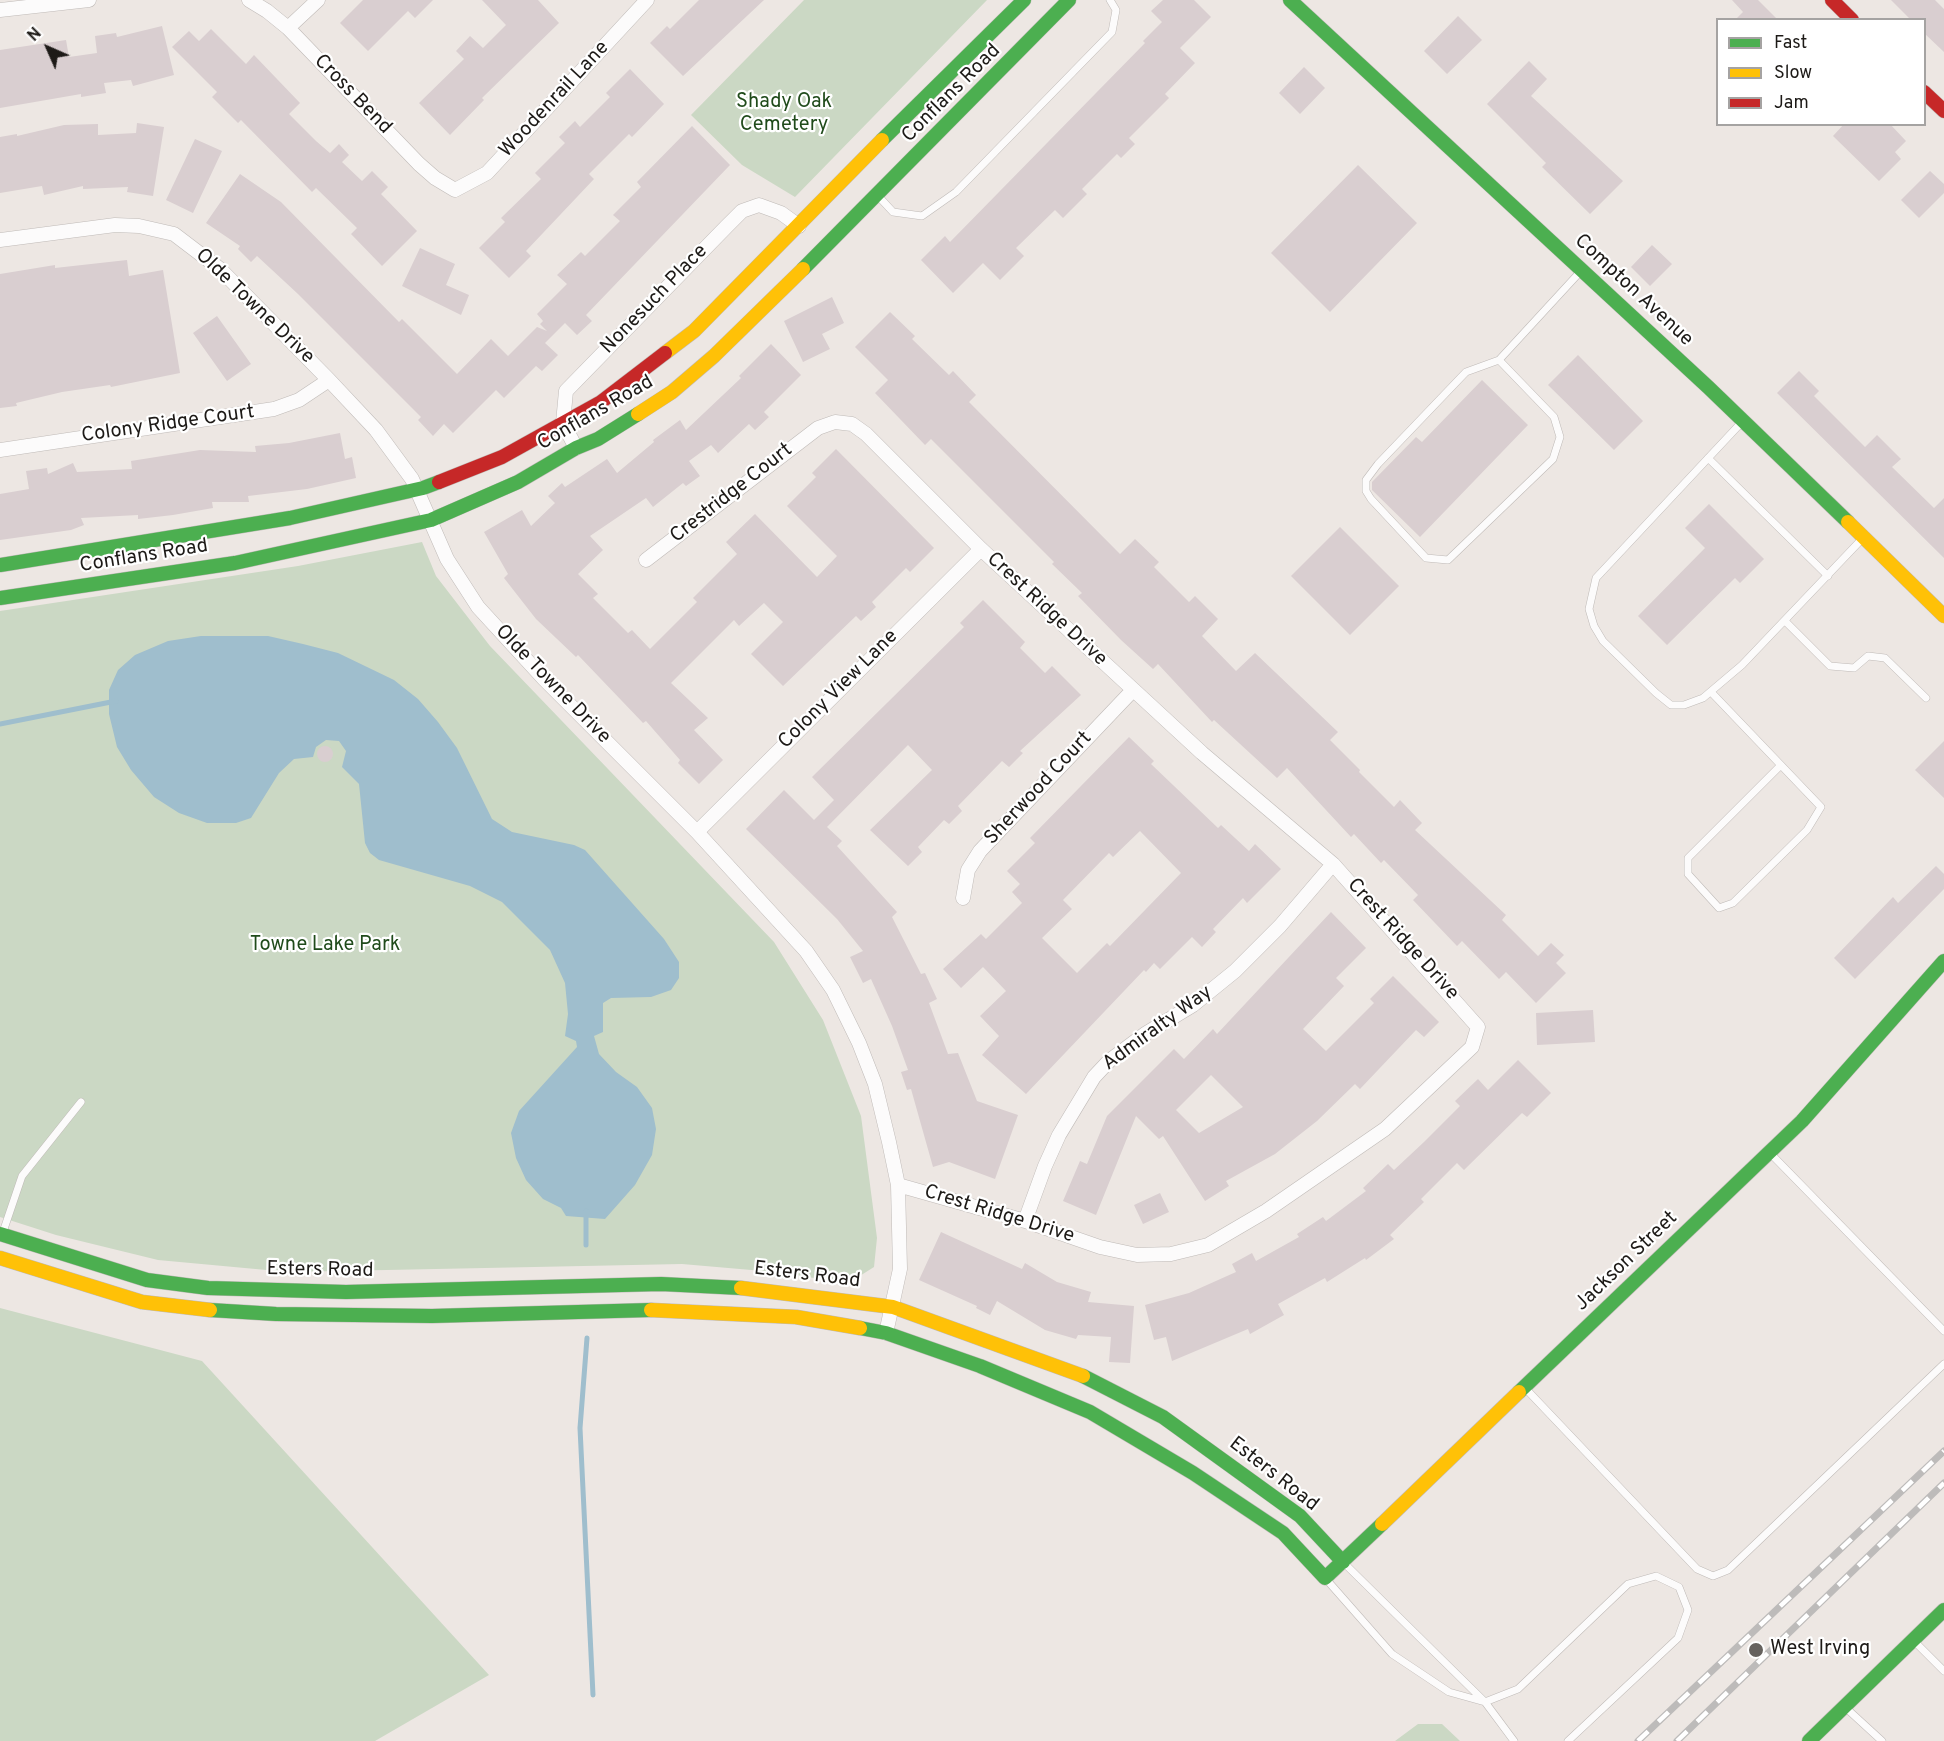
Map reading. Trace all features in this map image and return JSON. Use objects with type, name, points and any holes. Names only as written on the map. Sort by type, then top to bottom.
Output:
[{"type":"street","points":[[0,10],[89,0]]},
{"type":"street","name":"Cross Bend","points":[[249,0],[267,10],[288,28],[419,164],[435,178],[455,190]]},
{"type":"street","points":[[288,28],[318,0]]},
{"type":"street","name":"Woodenrail Lane","points":[[455,190],[487,173],[647,0]]},
{"type":"street","name":"Conflans Road","points":[[0,565],[290,518],[416,489],[502,457],[601,402],[694,331],[867,154],[1024,0]]},
{"type":"street","name":"Conflans Road","points":[[0,598],[235,563],[431,520],[518,482],[576,448],[598,439],[672,392],[784,290],[1069,0]]},
{"type":"street","name":"Compton Avenue","points":[[1290,0],[1742,421],[1944,616]]},
{"type":"street","points":[[1832,0],[1850,18]]},
{"type":"street","points":[[1926,94],[1944,111]]},
{"type":"street","name":"Nonesuch Place","points":[[563,423],[566,391],[742,212],[759,205],[781,213],[798,226]]},
{"type":"street","name":"Olde Towne Drive","points":[[0,240],[115,225],[139,226],[174,234],[220,269],[376,430],[412,479],[447,560],[478,607],[544,680],[697,832],[806,951],[833,990],[859,1043],[875,1084],[898,1185],[900,1269],[886,1333]]},
{"type":"street","name":"Colony Ridge Court","points":[[0,450],[274,409],[299,400],[329,380]]},
{"type":"street","name":"Crest Ridge Drive","points":[[818,428],[835,422],[852,424],[866,434],[981,549],[1133,690],[1202,753],[1333,864],[1478,1027],[1472,1047],[1385,1129],[1266,1211],[1208,1245],[1172,1254],[1137,1255],[1100,1247],[1024,1221],[898,1185]]},
{"type":"street","points":[[563,423],[576,448]]},
{"type":"street","name":"Crestridge Court","points":[[646,560],[818,428]]},
{"type":"street","name":"Colony View Lane","points":[[697,832],[981,549]]},
{"type":"street","name":"Sherwood Court","points":[[963,898],[968,870],[980,851],[1133,690]]},
{"type":"street","name":"Admiralty Way","points":[[1024,1221],[1054,1145],[1094,1077],[1136,1041],[1193,1005],[1235,971],[1280,926],[1333,864]]},
{"type":"street","name":"Jackson Street","points":[[1325,1578],[1802,1121],[1944,961]]},
{"type":"street","name":"Esters Road","points":[[1,1236],[147,1280],[208,1288],[346,1292],[661,1284],[748,1287],[893,1306],[1078,1372],[1163,1417],[1300,1516],[1343,1562]]},
{"type":"street","name":"Esters Road","points":[[0,1258],[142,1302],[210,1310],[276,1314],[432,1316],[660,1310],[796,1317],[886,1333],[980,1366],[1090,1412],[1193,1473],[1282,1533],[1325,1578]]},
{"type":"street","points":[[1809,1741],[1944,1610]]},
{"type":"lane","points":[[878,196],[893,212],[922,216],[956,192],[1112,32],[1116,10],[1110,0]]},
{"type":"lane","points":[[1499,360],[1554,417],[1560,437],[1553,459],[1448,561],[1426,558],[1371,499],[1366,491],[1366,480],[1378,464],[1466,372],[1499,360],[1582,271]]},
{"type":"lane","points":[[1742,421],[1596,578],[1589,609],[1594,626],[1604,640],[1671,705],[1684,705],[1703,698],[1742,665],[1863,538]]},
{"type":"lane","points":[[1708,458],[1828,576]]},
{"type":"lane","points":[[1785,621],[1830,666],[1854,668],[1868,656],[1886,658],[1926,698]]},
{"type":"lane","points":[[1710,692],[1821,807],[1807,830],[1733,903],[1719,908],[1688,874],[1688,858],[1780,765]]},
{"type":"lane","points":[[1,1236],[22,1176],[81,1102]]},
{"type":"lane","points":[[1769,1152],[1944,1331]]},
{"type":"lane","points":[[1524,1388],[1697,1569],[1713,1576],[1728,1570],[1944,1364]]},
{"type":"lane","name":"Esters Road","points":[[1343,1562],[1485,1702],[1514,1741]]},
{"type":"lane","points":[[1485,1702],[1518,1689],[1628,1584],[1656,1576],[1679,1587],[1688,1610],[1678,1638],[1568,1741]]},
{"type":"lane","name":"Esters Road","points":[[1325,1578],[1392,1654],[1449,1692],[1485,1702]]},
{"type":"lane","points":[[1913,1640],[1944,1671]]},
{"type":"lane","points":[[1844,1706],[1882,1741]]},
{"type":"green space","name":"Shady Oak Cemetery","points":[[804,0],[987,0],[795,197],[742,165],[691,115]]},
{"type":"green space","name":"Towne Lake Park","points":[[422,542],[436,576],[490,646],[774,942],[823,1020],[861,1116],[877,1238],[874,1267],[847,1284],[786,1273],[682,1264],[288,1272],[158,1260],[56,1235],[0,1217],[0,611],[298,566]]},
{"type":"green space","points":[[0,1308],[202,1361],[489,1675],[375,1741],[0,1741]]},
{"type":"green space","points":[[1418,1724],[1442,1724],[1460,1741],[1395,1741]]},
{"type":"water","points":[[201,636],[268,636],[338,653],[394,680],[418,699],[457,748],[492,819],[512,832],[574,845],[585,850],[664,939],[679,962],[679,978],[671,990],[651,997],[611,998],[603,1003],[603,1032],[594,1036],[599,1054],[616,1072],[637,1087],[652,1108],[656,1129],[652,1155],[635,1185],[605,1219],[566,1216],[561,1208],[543,1199],[526,1180],[516,1158],[511,1133],[519,1111],[577,1047],[576,1041],[565,1036],[568,1014],[565,983],[550,950],[502,902],[470,886],[379,860],[370,853],[365,843],[359,784],[342,767],[346,751],[339,741],[326,740],[316,747],[313,757],[294,759],[279,773],[251,818],[236,823],[207,823],[179,813],[154,797],[131,770],[117,747],[109,714],[109,690],[118,670],[135,655],[168,641]]},
{"type":"building","points":[[363,0],[433,0],[415,18],[408,11],[368,51],[340,23]]},
{"type":"building","points":[[482,0],[538,0],[559,23],[482,98],[484,100],[450,135],[419,103],[464,59],[456,51],[470,36],[483,48],[506,25]]},
{"type":"building","points":[[699,0],[764,0],[683,76],[650,43],[667,26],[670,29]]},
{"type":"building","points":[[1163,0],[1194,0],[1211,17],[1180,48],[1195,63],[1165,94],[1169,98],[1129,138],[1135,144],[1121,158],[1117,154],[1082,189],[1087,194],[1063,218],[1055,210],[1016,248],[1024,256],[1000,280],[983,263],[953,293],[921,260],[945,236],[950,242],[1145,43],[1143,41],[1162,22],[1151,11]]},
{"type":"building","points":[[1732,0],[1758,0],[1776,18],[1737,18],[1743,12]]},
{"type":"building","points":[[1891,0],[1935,0],[1944,9],[1944,52],[1926,35],[1926,18],[1909,18]]},
{"type":"building","points":[[1458,16],[1482,40],[1447,74],[1424,51]]},
{"type":"building","points":[[162,26],[174,75],[133,86],[131,80],[104,83],[106,93],[81,97],[81,94],[0,108],[0,50],[66,40],[69,57],[97,53],[95,36],[116,33],[117,37]]},
{"type":"building","points":[[211,29],[246,64],[254,55],[300,103],[289,114],[316,141],[330,153],[339,144],[349,155],[342,162],[362,181],[372,171],[388,187],[381,194],[417,231],[382,266],[351,234],[357,228],[316,188],[312,192],[241,120],[238,123],[212,97],[217,92],[172,47],[189,31],[199,41]]},
{"type":"building","points":[[1529,61],[1547,79],[1531,96],[1623,181],[1590,214],[1542,167],[1546,163],[1487,104]]},
{"type":"building","points":[[1304,67],[1325,88],[1300,114],[1279,93]]},
{"type":"building","points":[[630,69],[664,104],[632,137],[629,134],[589,174],[594,179],[526,251],[531,256],[509,278],[479,248],[505,222],[501,218],[541,179],[535,173],[565,143],[559,137],[575,121],[580,127],[610,97],[606,93]]},
{"type":"building","points":[[137,123],[164,127],[153,196],[127,192],[128,187],[83,189],[83,186],[44,195],[42,186],[0,193],[0,137],[17,134],[17,136],[64,125],[98,124],[98,135],[136,133]]},
{"type":"building","points":[[692,126],[730,165],[586,315],[592,321],[577,335],[565,323],[545,343],[558,355],[542,371],[536,366],[504,398],[496,390],[453,433],[444,424],[433,436],[418,420],[421,417],[298,294],[257,256],[251,262],[238,249],[240,246],[206,223],[240,174],[281,202],[399,322],[402,319],[457,374],[491,339],[508,356],[537,327],[547,331],[540,324],[543,321],[537,314],[567,284],[557,275],[581,252],[585,256],[620,221],[613,215],[641,187],[637,182]]},
{"type":"building","points":[[1842,126],[1892,126],[1906,141],[1895,152],[1901,159],[1879,181],[1833,136]]},
{"type":"building","points":[[195,139],[222,151],[193,213],[166,200]]},
{"type":"building","points":[[1358,165],[1417,223],[1330,312],[1271,253]]},
{"type":"building","points":[[1930,171],[1944,184],[1944,193],[1919,218],[1901,200]]},
{"type":"building","points":[[1652,245],[1672,264],[1650,286],[1631,267]]},
{"type":"building","points":[[420,248],[455,264],[446,285],[469,295],[461,315],[402,286]]},
{"type":"building","points":[[127,260],[129,276],[163,270],[180,373],[111,387],[110,385],[62,392],[16,403],[17,406],[0,408],[0,274],[55,265],[55,268]]},
{"type":"building","points":[[832,297],[844,323],[822,334],[830,349],[803,362],[784,321]]},
{"type":"building","points":[[890,312],[915,336],[912,339],[949,375],[953,371],[976,395],[969,402],[1120,554],[1135,539],[1159,562],[1154,567],[1189,602],[1195,596],[1218,619],[1202,636],[1236,671],[1255,653],[1338,732],[1330,740],[1394,807],[1400,800],[1422,823],[1415,830],[1506,915],[1502,920],[1538,956],[1551,943],[1564,955],[1556,963],[1566,973],[1536,1003],[1506,972],[1499,979],[1462,941],[1457,946],[1413,900],[1418,895],[1384,860],[1381,863],[1354,834],[1351,837],[1287,768],[1277,778],[1214,720],[1212,722],[1158,664],[1153,669],[1121,640],[1078,596],[1082,593],[1052,564],[1054,562],[931,439],[925,445],[875,393],[888,380],[855,347]]},
{"type":"building","points":[[217,316],[251,364],[227,381],[193,333]]},
{"type":"building","points":[[771,344],[801,375],[764,412],[769,417],[755,430],[749,424],[718,453],[711,445],[689,461],[700,476],[686,486],[683,483],[653,507],[646,498],[590,536],[603,550],[578,574],[598,594],[593,598],[628,633],[632,630],[650,649],[697,602],[693,598],[737,554],[726,542],[755,514],[817,577],[837,556],[787,506],[816,477],[812,473],[836,449],[934,548],[910,572],[906,568],[872,602],[876,607],[861,621],[856,616],[783,686],[751,654],[783,622],[764,603],[739,626],[734,620],[671,683],[708,718],[694,730],[723,760],[699,784],[678,763],[680,760],[646,721],[643,723],[578,655],[576,657],[536,619],[504,578],[508,574],[484,532],[522,510],[531,526],[555,503],[548,496],[562,483],[565,487],[607,459],[617,473],[654,442],[653,440],[680,420],[686,430],[741,378],[739,376]]},
{"type":"building","points":[[1578,355],[1643,421],[1614,450],[1548,385]]},
{"type":"building","points":[[1799,371],[1819,391],[1814,396],[1865,447],[1877,435],[1901,459],[1892,467],[1934,508],[1944,498],[1944,558],[1777,393]]},
{"type":"building","points":[[1482,380],[1528,425],[1420,537],[1372,490],[1372,482],[1416,437],[1422,442]]},
{"type":"building","points":[[340,433],[345,459],[352,457],[356,478],[307,489],[248,496],[249,502],[212,502],[213,508],[173,515],[138,519],[138,515],[81,518],[84,525],[71,530],[0,540],[0,494],[29,489],[26,471],[47,468],[48,474],[73,463],[77,472],[132,469],[131,461],[200,450],[256,452],[255,446],[289,443]]},
{"type":"building","points":[[1709,504],[1764,559],[1740,583],[1735,578],[1667,645],[1638,616],[1705,548],[1685,528]]},
{"type":"building","points":[[1340,527],[1399,586],[1350,635],[1291,576]]},
{"type":"building","points":[[983,600],[1025,642],[1020,648],[1045,673],[1052,666],[1081,695],[1020,751],[1023,753],[1009,767],[1002,761],[958,806],[962,811],[949,824],[944,820],[918,847],[922,852],[908,866],[870,830],[932,770],[908,745],[827,827],[842,841],[837,846],[897,912],[892,917],[921,974],[925,973],[937,999],[929,1003],[948,1054],[958,1053],[977,1101],[1018,1115],[995,1179],[949,1162],[933,1167],[911,1089],[907,1090],[901,1072],[908,1070],[892,1026],[871,979],[863,983],[850,957],[863,951],[837,919],[746,829],[784,790],[814,820],[834,800],[812,777],[964,627],[960,623]]},
{"type":"building","points":[[1129,737],[1154,761],[1151,764],[1218,828],[1221,825],[1249,851],[1255,844],[1281,869],[1247,903],[1243,898],[1213,929],[1216,932],[1202,947],[1192,937],[1160,969],[1154,963],[1146,972],[1144,970],[1026,1094],[982,1055],[999,1036],[980,1016],[1006,991],[983,967],[961,988],[943,969],[981,934],[986,939],[1022,903],[1012,892],[1020,884],[1007,871],[1035,843],[1030,838]],"holes":[[[1140,831],[1181,873],[1110,946],[1107,943],[1077,973],[1042,938],[1072,909],[1063,900],[1109,853],[1113,857]]]},
{"type":"building","points":[[1944,741],[1944,798],[1915,770]]},
{"type":"building","points":[[325,746],[333,754],[325,762],[317,754]]},
{"type":"building","points":[[1936,866],[1944,874],[1944,889],[1855,979],[1834,958],[1893,897],[1898,903]]},
{"type":"building","points":[[1331,912],[1366,948],[1336,978],[1344,986],[1303,1029],[1326,1051],[1374,1003],[1370,999],[1393,976],[1439,1022],[1424,1037],[1416,1030],[1360,1089],[1355,1084],[1317,1121],[1275,1154],[1226,1181],[1229,1186],[1205,1201],[1163,1136],[1159,1139],[1136,1116],[1096,1215],[1063,1201],[1080,1161],[1087,1164],[1107,1116],[1174,1049],[1184,1059],[1213,1029],[1217,1034]],"holes":[[[1211,1075],[1243,1107],[1199,1133],[1176,1110]]]},
{"type":"building","points":[[1593,1010],[1595,1042],[1537,1045],[1536,1013]]},
{"type":"building","points":[[1518,1060],[1551,1093],[1527,1117],[1522,1113],[1464,1170],[1457,1163],[1421,1199],[1424,1202],[1390,1235],[1394,1239],[1366,1260],[1365,1258],[1327,1282],[1325,1278],[1278,1304],[1284,1315],[1250,1334],[1248,1329],[1172,1361],[1166,1337],[1154,1340],[1145,1305],[1189,1293],[1236,1272],[1232,1264],[1252,1253],[1256,1261],[1299,1237],[1297,1234],[1323,1217],[1326,1221],[1366,1191],[1363,1188],[1388,1164],[1394,1170],[1424,1142],[1460,1106],[1455,1101],[1478,1079],[1488,1090]]},
{"type":"building","points":[[1160,1193],[1169,1212],[1143,1224],[1134,1205]]},
{"type":"building","points":[[941,1232],[1022,1269],[1025,1263],[1057,1282],[1091,1292],[1088,1302],[1134,1306],[1130,1363],[1109,1362],[1111,1337],[1078,1335],[1076,1339],[1045,1330],[997,1301],[990,1315],[976,1308],[977,1306],[919,1280]]},
{"type":"waterway","points":[[0,724],[116,701]]},
{"type":"waterway","points":[[586,1211],[586,1245]]},
{"type":"waterway","points":[[587,1338],[580,1428],[593,1695]]},
{"type":"railway","points":[[1638,1741],[1944,1451]]},
{"type":"railway","points":[[1677,1741],[1944,1483]]},
{"type":"traffic: fast","points":[[882,140],[1024,0]]},
{"type":"traffic: fast","points":[[803,269],[1069,0]]},
{"type":"traffic: fast","points":[[1290,0],[1708,387],[1848,522]]},
{"type":"traffic: fast","points":[[0,598],[235,563],[431,520],[518,482],[576,448],[598,439],[638,414]]},
{"type":"traffic: fast","points":[[0,565],[290,518],[423,488],[439,482]]},
{"type":"traffic: fast","points":[[1519,1392],[1802,1121],[1944,961]]},
{"type":"traffic: fast","points":[[0,1234],[147,1280],[208,1288],[346,1292],[661,1284],[741,1288]]},
{"type":"traffic: fast","points":[[210,1310],[276,1314],[432,1316],[651,1310]]},
{"type":"traffic: fast","points":[[860,1328],[886,1333],[980,1366],[1090,1412],[1193,1473],[1283,1533],[1325,1578],[1382,1524]]},
{"type":"traffic: fast","points":[[1083,1376],[1163,1417],[1300,1516],[1343,1562]]},
{"type":"traffic: fast","points":[[1809,1741],[1944,1610]]},
{"type":"traffic: slow","points":[[665,353],[694,331],[882,140]]},
{"type":"traffic: slow","points":[[638,414],[672,392],[714,356],[803,269]]},
{"type":"traffic: slow","points":[[1848,522],[1944,616]]},
{"type":"traffic: slow","points":[[0,1258],[142,1302],[210,1310]]},
{"type":"traffic: slow","points":[[741,1288],[893,1307],[1083,1376]]},
{"type":"traffic: slow","points":[[651,1310],[796,1317],[860,1328]]},
{"type":"traffic: slow","points":[[1382,1524],[1519,1392]]},
{"type":"traffic: jam","points":[[1832,0],[1850,18]]},
{"type":"traffic: jam","points":[[1926,94],[1944,111]]},
{"type":"traffic: jam","points":[[439,482],[502,457],[601,402],[665,353]]},
{"type":"place","name":"West Irving","points":[[1756,1650]]}]
